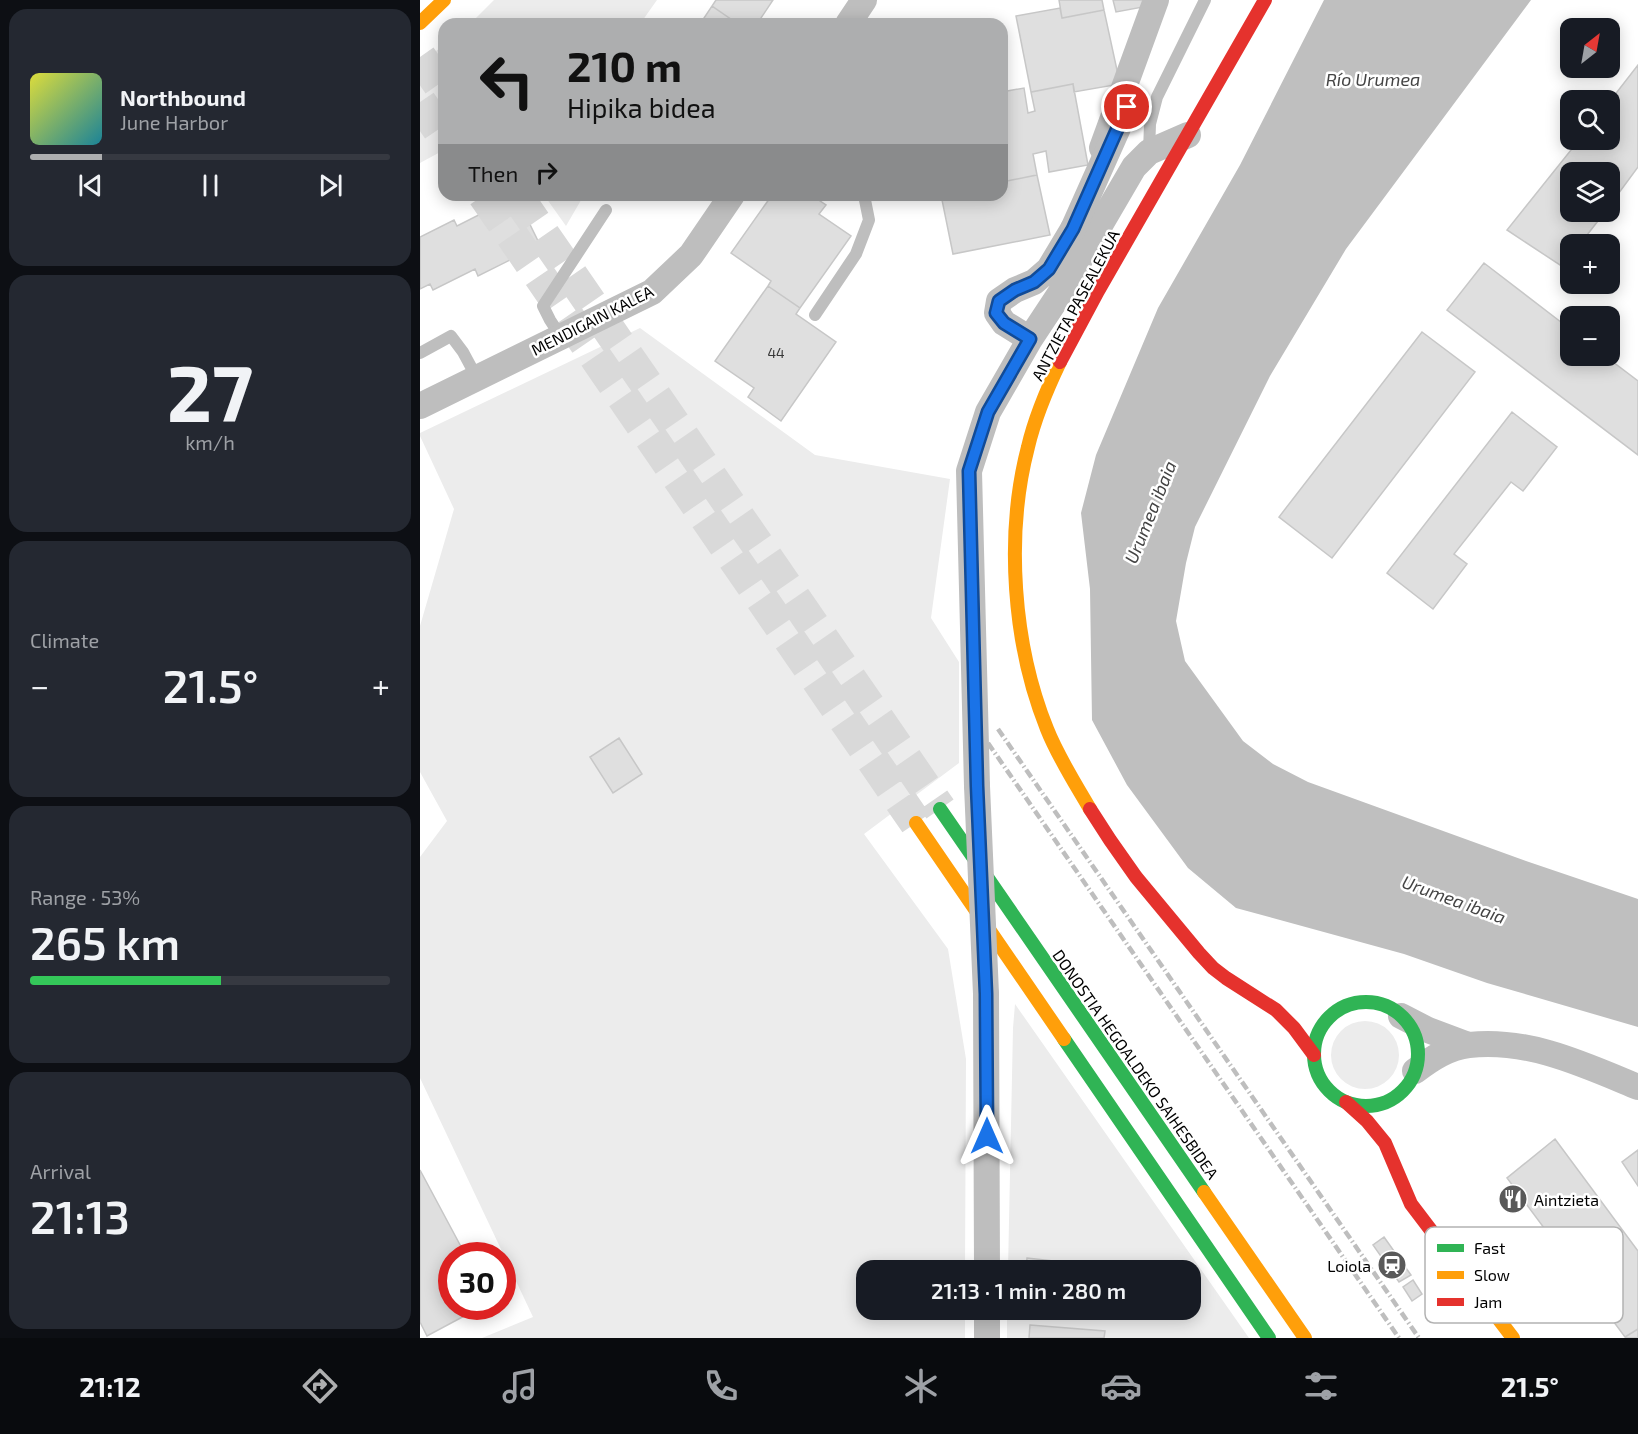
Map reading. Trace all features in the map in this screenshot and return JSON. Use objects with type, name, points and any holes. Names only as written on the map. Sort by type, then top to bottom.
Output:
[{"type":"main road","points":[[420,23],[444,0]]},
{"type":"main road","name":"ANTZIETA PASEALEKUA","points":[[1265,0],[1056,371],[1039,411],[1018,493],[1015,536],[1016,579],[1018,611],[1026,658],[1047,730],[1064,764],[1102,827],[1130,868],[1197,951],[1230,981],[1266,1003],[1293,1027],[1314,1055]]},
{"type":"main road","name":"DONOSTIA HEGOALDEKO SAIHESBIDEA","points":[[940,809],[1305,1338]]},
{"type":"main road","points":[[916,824],[1269,1338]]},
{"type":"main road","name":"ANTZIETA PASEALEKUA","points":[[1266,1003],[1293,1008]]},
{"type":"main road","points":[[1397,1112],[1418,1060],[1418,1048],[1410,1026],[1390,1008],[1378,1003],[1351,1004],[1338,1010],[1320,1029],[1316,1042],[1314,1055],[1320,1078],[1327,1088],[1360,1114],[1373,1128],[1393,1159],[1403,1189],[1411,1204],[1429,1227]]},
{"type":"main road","points":[[1320,1010],[1338,1010]]},
{"type":"main road","points":[[1346,1102],[1365,1105],[1383,1103],[1394,1097],[1410,1080]]},
{"type":"main road","points":[[1393,1159],[1394,1132]]},
{"type":"main road","points":[[1502,1323],[1513,1338]]},
{"type":"street","points":[[852,18],[864,0]]},
{"type":"street","points":[[1065,256],[1156,0]]},
{"type":"street","points":[[999,301],[1015,290],[1034,282],[1049,269],[1073,229],[1174,0]]},
{"type":"street","points":[[987,1260],[986,994],[977,786],[969,471],[988,412],[1134,167],[1149,152],[1188,135]]},
{"type":"street","name":"MENDIGAIN KALEA","points":[[420,406],[652,292],[692,255],[728,201]]},
{"type":"street","points":[[1030,339],[1004,323],[996,313],[1006,285],[1042,267]]},
{"type":"street","points":[[1401,1016],[1434,1033],[1468,1045]]},
{"type":"street","points":[[1410,1080],[1440,1054],[1468,1045],[1506,1045],[1543,1051],[1571,1059],[1638,1087]]},
{"type":"street","points":[[987,1320],[987,1338]]},
{"type":"lane","points":[[1149,152],[1150,124],[1157,98],[1204,0]]},
{"type":"lane","points":[[815,315],[856,254],[869,220],[865,201]]},
{"type":"lane","points":[[561,337],[543,306],[606,210]]},
{"type":"lane","points":[[420,353],[451,336],[477,378]]},
{"type":"shaded area","points":[[494,0],[657,0],[644,18],[476,18]]},
{"type":"shaded area","points":[[438,50],[438,153],[420,163],[420,63]]},
{"type":"shaded area","points":[[548,201],[581,201],[566,226]]},
{"type":"shaded area","points":[[640,328],[815,455],[950,479],[931,618],[959,662],[959,763],[864,834],[948,949],[966,1059],[965,1260],[856,1260],[856,1320],[965,1320],[965,1338],[482,1338],[533,1317],[516,1281],[516,1242],[498,1242],[420,1078],[420,857],[447,821],[420,772],[420,626],[454,509],[420,433]]},
{"type":"shaded area","points":[[1015,1004],[1194,1260],[1008,1260]]},
{"type":"shaded area","points":[[1372,1021],[1384,1027],[1393,1036],[1399,1048],[1397,1068],[1389,1079],[1372,1089],[1358,1089],[1341,1079],[1333,1068],[1331,1048],[1341,1031],[1352,1023]]},
{"type":"shaded area","points":[[1201,1269],[1249,1338],[1007,1338],[1007,1320],[1201,1320]]},
{"type":"water","name":"Río Urumea","points":[[1324,0],[1531,0],[1346,249],[1270,376],[1195,527],[1176,621],[1185,661],[1243,741],[1273,764],[1308,782],[1638,899],[1638,1027],[1487,983],[1404,954],[1236,908],[1188,868],[1127,785],[1092,720],[1090,589],[1081,513],[1096,455],[1158,308],[1240,165]]},
{"type":"building","points":[[716,0],[773,0],[761,18],[729,18],[712,6]]},
{"type":"building","points":[[1059,0],[1102,0],[1104,10],[1062,18]]},
{"type":"building","points":[[1113,0],[1153,0],[1154,5],[1116,12]]},
{"type":"building","points":[[712,6],[729,18],[704,18]]},
{"type":"building","points":[[1060,8],[1062,18],[1104,10],[1120,84],[1074,92],[1073,84],[1031,92],[1016,16]]},
{"type":"building","points":[[1638,65],[1638,167],[1620,191],[1620,162],[1561,162],[1571,150],[1620,150],[1619,90]]},
{"type":"building","points":[[1073,84],[1088,165],[1049,172],[1046,151],[1033,154],[1037,175],[1008,181],[1008,91],[1024,88],[1028,113],[1035,111],[1031,92]]},
{"type":"building","points":[[1560,164],[1560,222],[1597,222],[1588,234],[1560,234],[1560,265],[1507,230]]},
{"type":"building","points":[[1037,175],[1050,235],[953,254],[942,201],[1008,201],[1008,181]]},
{"type":"building","points":[[506,201],[518,201],[540,245],[478,276],[475,269],[433,290],[430,284],[420,289],[420,237],[454,220],[457,226]]},
{"type":"building","points":[[768,201],[820,201],[826,205],[819,214],[851,236],[800,308],[768,286],[771,281],[731,253]]},
{"type":"building","points":[[1484,263],[1560,321],[1560,366],[1618,366],[1638,381],[1638,455],[1447,310]]},
{"type":"building","points":[[768,286],[800,308],[796,314],[836,342],[781,421],[748,397],[754,388],[715,361]]},
{"type":"building","points":[[1422,332],[1475,372],[1332,558],[1279,517]]},
{"type":"building","points":[[1512,412],[1557,447],[1523,491],[1511,482],[1454,554],[1467,564],[1433,609],[1387,573]]},
{"type":"building","points":[[619,738],[642,774],[613,793],[590,757]]},
{"type":"building","points":[[1555,1139],[1620,1227],[1543,1227],[1507,1178]]},
{"type":"building","points":[[1638,1150],[1638,1186],[1622,1162]]},
{"type":"building","points":[[420,1170],[459,1242],[438,1242],[438,1320],[457,1320],[427,1336],[420,1322]]},
{"type":"building","points":[[1623,1231],[1638,1251],[1638,1329],[1625,1337],[1615,1323],[1623,1323]]},
{"type":"building","points":[[1384,1237],[1411,1275],[1399,1282],[1373,1245]]},
{"type":"building","points":[[1413,1280],[1422,1294],[1412,1301],[1403,1287]]},
{"type":"building","points":[[1030,1325],[1105,1331],[1104,1338],[1029,1338]]},
{"type":"building","points":[[1638,1329],[1638,1338],[1625,1337]]},
{"type":"tunnel","points":[[420,57],[438,82]]},
{"type":"tunnel","points":[[420,102],[438,128]]},
{"type":"tunnel","points":[[488,201],[916,823]]},
{"type":"tunnel","points":[[520,201],[940,809]]},
{"type":"railway","points":[[998,729],[1419,1338]]},
{"type":"railway","points":[[988,743],[1399,1338]]},
{"type":"traffic: fast","points":[[940,809],[1204,1192]]},
{"type":"traffic: fast","points":[[1366,1002],[1386,1006],[1403,1017],[1414,1034],[1418,1054],[1414,1074],[1403,1091],[1386,1102],[1366,1106],[1346,1102],[1329,1091],[1318,1074],[1314,1054],[1318,1034],[1329,1017],[1346,1006],[1366,1002]]},
{"type":"traffic: fast","points":[[1064,1039],[1269,1338]]},
{"type":"traffic: slow","points":[[420,23],[444,0]]},
{"type":"traffic: slow","points":[[1060,362],[1034,425],[1021,481],[1016,516],[1016,590],[1026,662],[1035,696],[1056,750],[1090,809]]},
{"type":"traffic: slow","points":[[916,823],[1064,1039]]},
{"type":"traffic: slow","points":[[1204,1192],[1305,1338]]},
{"type":"traffic: slow","points":[[1502,1323],[1513,1338]]},
{"type":"traffic: jam","points":[[1060,362],[1098,291],[1265,0]]},
{"type":"traffic: jam","points":[[1090,809],[1136,877],[1199,953],[1226,978],[1276,1010],[1294,1028],[1314,1055]]},
{"type":"traffic: jam","points":[[1346,1102],[1367,1121],[1385,1143],[1411,1204],[1428,1227]]},
{"type":"place","name":"Aintzieta","points":[[1513,1199]]},
{"type":"place","name":"Loiola","points":[[1392,1265]]},
{"type":"route","points":[[987,1136],[986,994],[977,786],[969,471],[988,412],[1030,339],[1004,323],[996,313],[999,301],[1015,290],[1034,282],[1049,269],[1073,229],[1127,107]]},
{"type":"water label","name":"Urumea ibaia","points":[[1150,512]]},
{"type":"water label","name":"Urumea ibaia","points":[[1454,899]]}]
